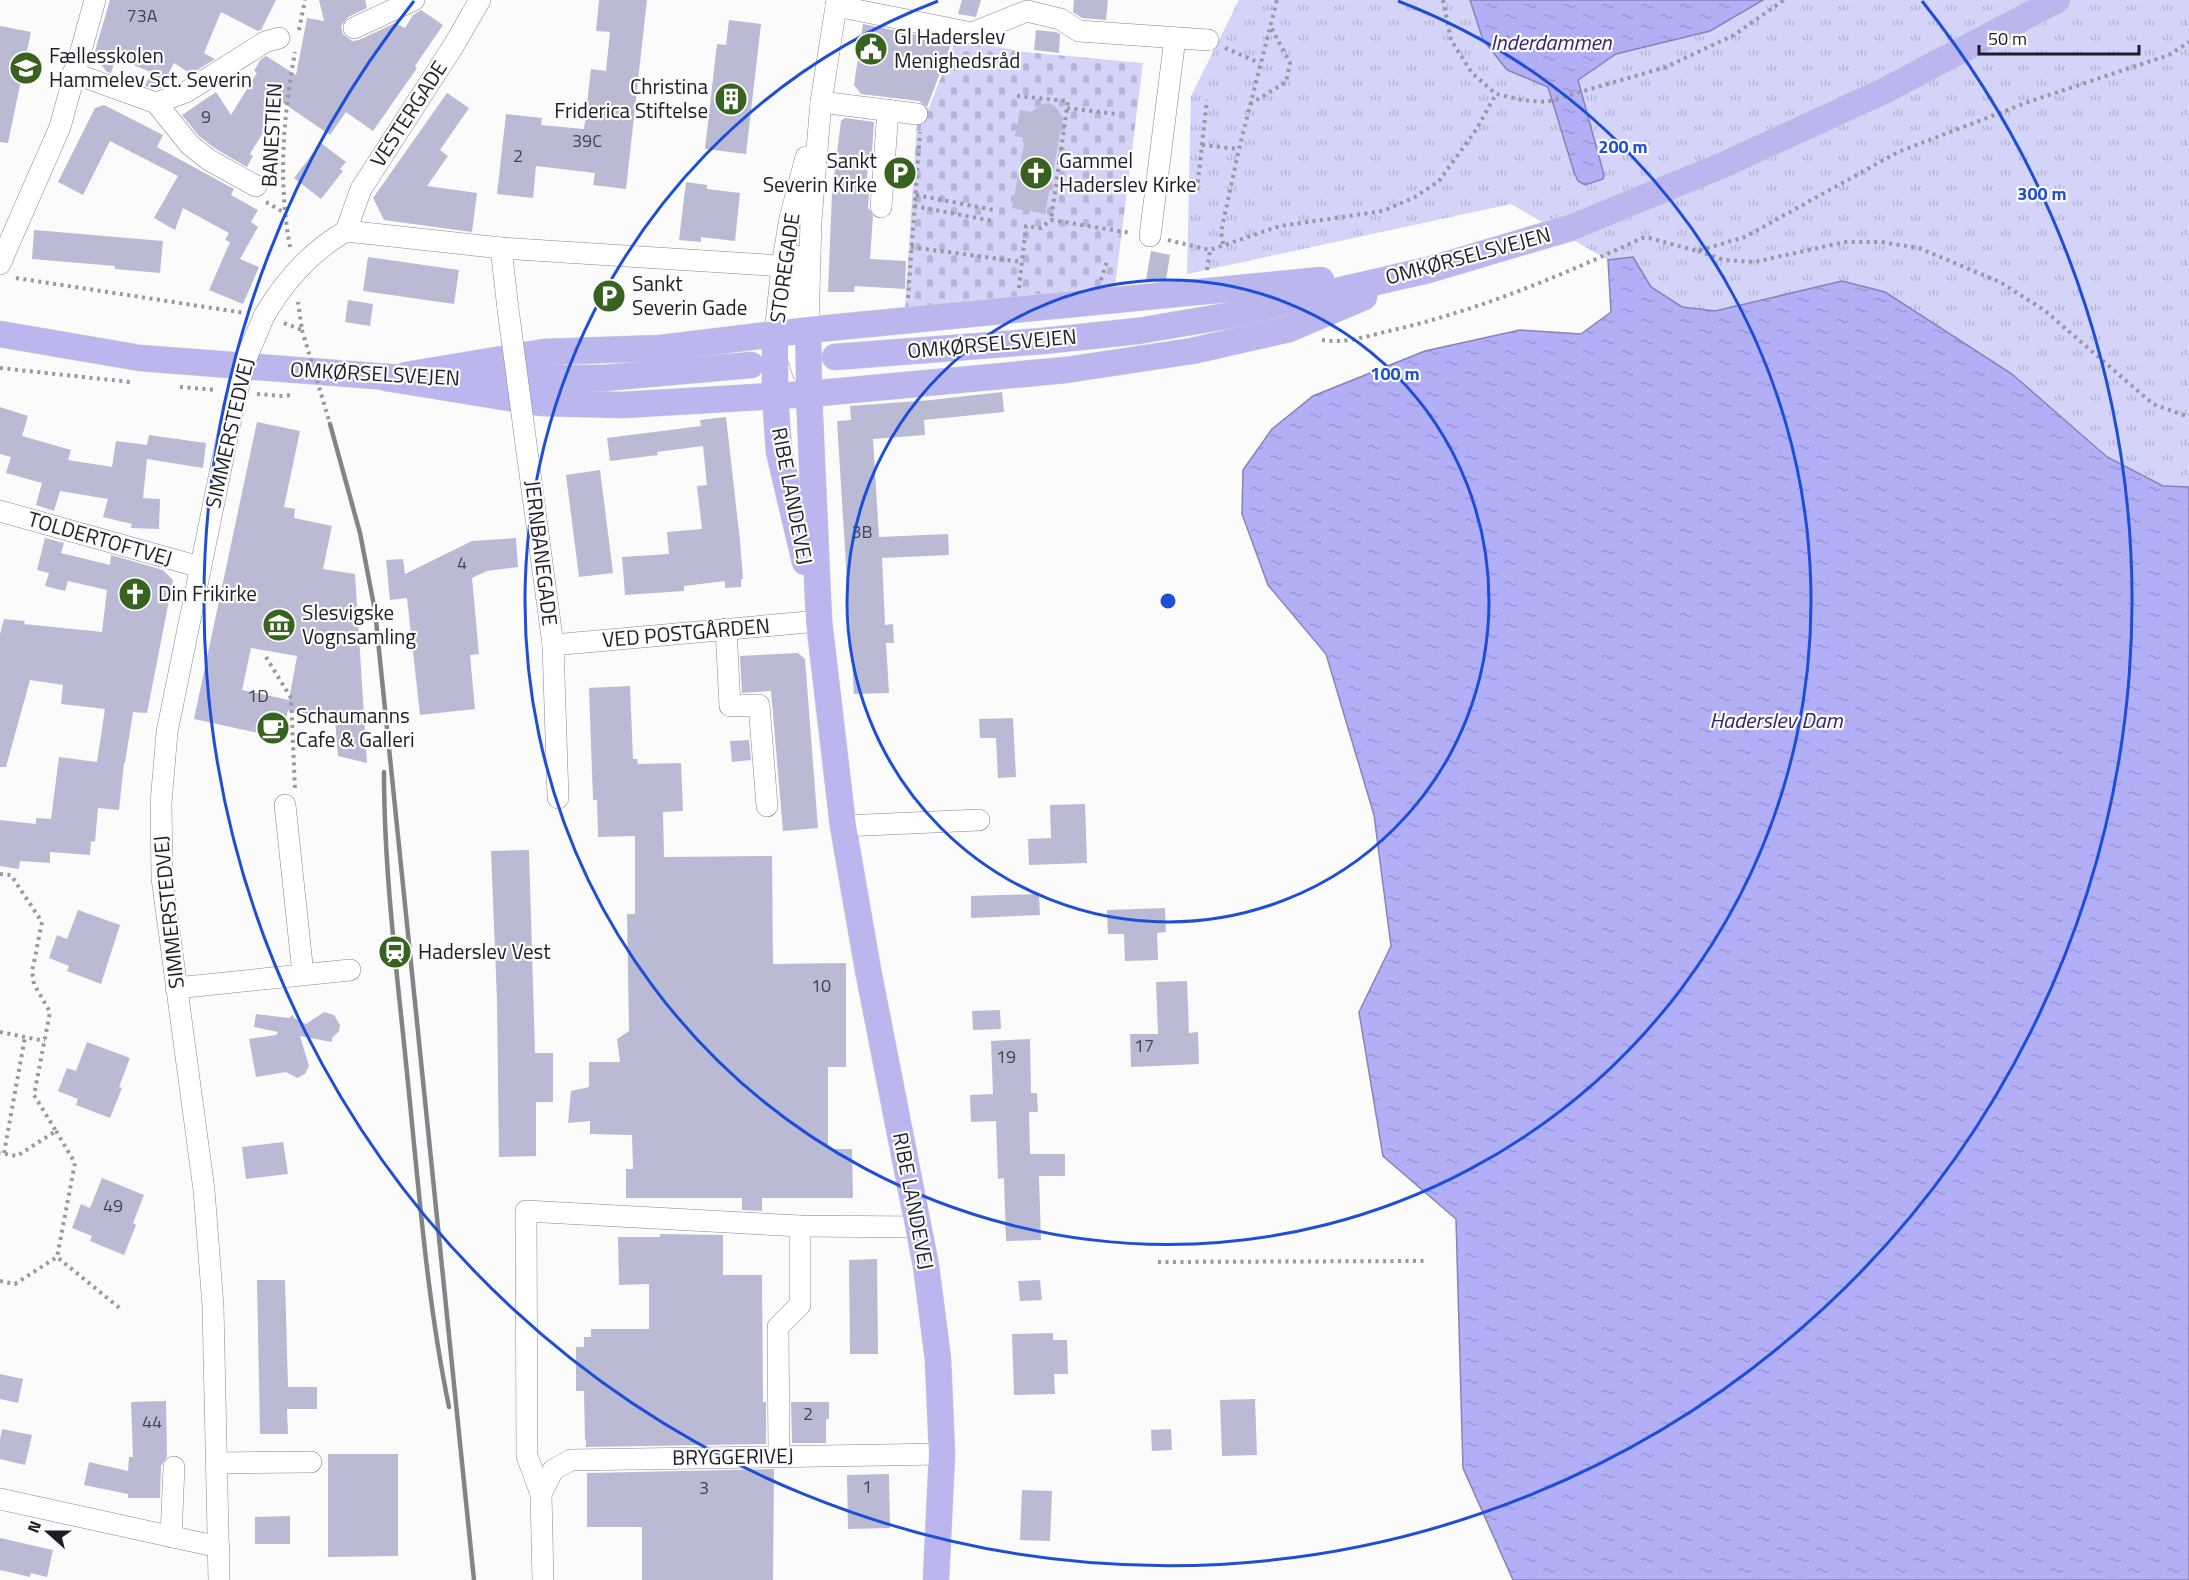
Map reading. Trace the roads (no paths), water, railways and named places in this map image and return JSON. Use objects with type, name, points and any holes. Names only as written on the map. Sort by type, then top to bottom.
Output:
[{"type":"main road","name":"OMKØRSELSVEJEN","points":[[835,357],[1043,341],[1138,331],[1232,315],[1428,270],[1570,228],[1692,178],[1884,91],[2056,0]]},
{"type":"main road","points":[[386,378],[544,352],[661,348],[899,321],[1428,270]]},
{"type":"main road","points":[[386,378],[541,403],[622,405],[792,395],[1066,370],[1192,351],[1289,329],[1428,270]]},
{"type":"main road","name":"RIBE LANDEVEJ","points":[[792,332],[792,395],[814,500],[819,621],[843,826],[870,980],[927,1266],[938,1359],[942,1454],[936,1580]]},
{"type":"main road","name":"RIBE LANDEVEJ","points":[[792,332],[792,395],[779,452],[819,621]]},
{"type":"main road","name":"OMKØRSELSVEJEN","points":[[0,334],[140,358],[386,378],[604,378],[751,365]]},
{"type":"street","points":[[6,271],[60,127],[73,73],[95,0]]},
{"type":"street","points":[[354,28],[414,0]]},
{"type":"street","name":"VESTERGADE","points":[[346,231],[361,189],[454,45],[480,0]]},
{"type":"street","points":[[837,3],[972,33],[1027,12],[1060,19],[1079,31],[1208,40]]},
{"type":"street","name":"STOREGADE","points":[[792,332],[782,266],[790,218],[803,172],[837,3]]},
{"type":"street","points":[[1150,236],[1175,38]]},
{"type":"street","points":[[156,104],[186,92],[265,42],[291,41]]},
{"type":"street","name":"STOREGADE","points":[[792,332],[811,220],[826,62]]},
{"type":"street","points":[[73,73],[156,104],[190,145],[209,160],[256,186]]},
{"type":"street","points":[[821,102],[888,110],[919,120]]},
{"type":"street","points":[[881,207],[888,110]]},
{"type":"street","points":[[792,332],[803,172]]},
{"type":"street","points":[[346,231],[501,248],[782,266]]},
{"type":"street","name":"SIMMERSTEDVEJ","points":[[219,1580],[213,1306],[204,1190],[162,878],[160,803],[167,732],[232,409],[245,361],[264,316],[294,272],[325,243],[346,231]]},
{"type":"street","name":"JERNBANEGADE","points":[[501,248],[553,645],[558,798]]},
{"type":"street","name":"TOLDERTOFTVEJ","points":[[0,510],[200,567]]},
{"type":"street","name":"VED POSTGÅRDEN","points":[[553,645],[819,621]]},
{"type":"street","points":[[726,629],[730,706],[759,705],[767,806]]},
{"type":"street","points":[[290,799],[303,974]]},
{"type":"street","points":[[843,826],[979,820]]},
{"type":"street","points":[[176,988],[350,970]]},
{"type":"street","points":[[543,1580],[541,1494],[527,1456],[526,1211],[800,1226],[919,1227]]},
{"type":"street","points":[[779,1457],[778,1328],[800,1305],[800,1226]]},
{"type":"street","name":"BRYGGERIVEJ","points":[[541,1494],[553,1470],[571,1460],[942,1454]]},
{"type":"street","points":[[217,1463],[312,1462]]},
{"type":"street","points":[[171,1537],[174,1467]]},
{"type":"street","points":[[0,1499],[219,1547]]},
{"type":"water","name":"Inderdammen","points":[[1470,0],[1763,0],[1710,31],[1616,54],[1578,80],[1604,175],[1603,179],[1585,185],[1578,181],[1574,172],[1548,87],[1507,70],[1483,40]]},
{"type":"water","name":"Haderslev Dam","points":[[1633,257],[1651,287],[1682,307],[1715,311],[1842,281],[1885,292],[2012,374],[2107,457],[2163,486],[2189,487],[2189,1580],[1513,1580],[1463,1468],[1456,1219],[1383,1156],[1359,1012],[1391,946],[1374,815],[1326,654],[1268,585],[1242,514],[1243,470],[1272,429],[1313,396],[1425,351],[1520,330],[1581,334],[1611,312],[1608,260]]},
{"type":"railway","points":[[330,424],[360,533],[375,611],[474,1580]]},
{"type":"railway","points":[[384,772],[389,889],[420,1205],[429,1286],[449,1407]]},
{"type":"place","name":"Gl Haderslev Menighedsråd","points":[[871,49]]},
{"type":"place","name":"Fællesskolen Hammelev Sct. Severin","points":[[26,68]]},
{"type":"place","name":"Christina Friderica Stiftelse","points":[[731,99]]},
{"type":"place","name":"Sankt Severin Kirke","points":[[900,173]]},
{"type":"place","name":"Gammel Haderslev Kirke","points":[[1036,173]]},
{"type":"place","name":"Sankt Severin Gade","points":[[609,296]]},
{"type":"place","name":"Din Frikirke","points":[[135,594]]},
{"type":"place","name":"Slesvigske Vognsamling","points":[[279,625]]},
{"type":"place","name":"Schaumanns Cafe & Galleri","points":[[273,728]]},
{"type":"place","name":"Haderslev Vest","points":[[395,952]]}]
